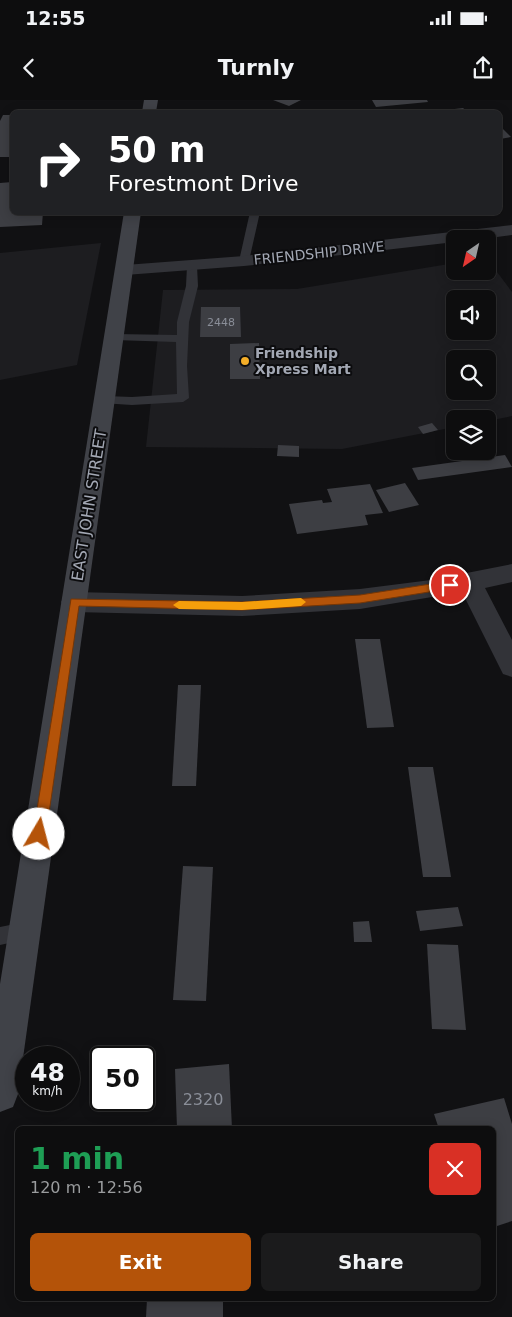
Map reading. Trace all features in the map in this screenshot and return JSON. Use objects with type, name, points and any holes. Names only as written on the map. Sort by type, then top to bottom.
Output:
[{"type":"main road","name":"EAST JOHN STREET","points":[[0,1094],[12,933],[74,602],[134,215]]},
{"type":"street","name":"FRIENDSHIP DRIVE","points":[[125,270],[244,262],[512,230]]},
{"type":"street","points":[[74,602],[242,606],[360,599],[512,572]]},
{"type":"street","points":[[469,581],[512,666]]},
{"type":"lane","points":[[244,262],[254,215]]},
{"type":"lane","points":[[105,400],[132,401],[183,398],[181,366],[183,322],[192,286],[192,266]]},
{"type":"lane","points":[[114,337],[182,339]]},
{"type":"shaded area","points":[[101,243],[77,365],[0,380],[0,253]]},
{"type":"shaded area","points":[[446,264],[446,280],[496,280],[496,271],[512,292],[512,416],[496,419],[496,410],[446,410],[446,429],[342,449],[146,447],[163,290],[297,289]]},
{"type":"building","points":[[273,100],[301,100],[289,106]]},
{"type":"building","points":[[372,100],[427,100],[428,102],[376,107]]},
{"type":"building","points":[[463,108],[466,110],[446,110]]},
{"type":"building","points":[[3,115],[10,115],[10,157],[0,157],[0,121]]},
{"type":"building","points":[[502,128],[511,137],[502,139]]},
{"type":"building","points":[[10,182],[10,215],[43,215],[42,225],[0,227],[0,183]]},
{"type":"building","points":[[201,307],[240,307],[241,337],[200,337]]},
{"type":"building","name":"Friendship Xpress Mart","points":[[259,343],[260,379],[230,379],[230,344]]},
{"type":"building","points":[[432,423],[438,430],[423,434],[418,427]]},
{"type":"building","points":[[278,445],[299,446],[299,457],[277,456]]},
{"type":"building","points":[[505,455],[512,467],[418,480],[412,468],[469,460],[496,460],[496,456]]},
{"type":"building","points":[[405,483],[419,505],[389,512],[376,490]]},
{"type":"building","points":[[370,484],[383,513],[365,515],[368,525],[297,534],[289,504],[322,500],[323,503],[332,502],[327,489]]},
{"type":"building","points":[[355,639],[380,639],[394,727],[367,728]]},
{"type":"building","points":[[178,685],[201,685],[196,786],[172,786]]},
{"type":"building","points":[[408,767],[433,767],[451,877],[423,877]]},
{"type":"building","points":[[183,866],[213,867],[206,1001],[173,1000]]},
{"type":"building","points":[[458,907],[463,926],[420,931],[416,911]]},
{"type":"building","points":[[369,921],[372,942],[354,942],[353,922]]},
{"type":"building","points":[[427,944],[458,945],[466,1030],[432,1029]]},
{"type":"building","points":[[229,1064],[232,1126],[177,1126],[175,1069]]},
{"type":"building","points":[[504,1098],[512,1124],[512,1221],[496,1226],[496,1126],[438,1126],[434,1114]]},
{"type":"building","points":[[147,1301],[223,1301],[223,1317],[146,1317]]},
{"type":"slow traffic","points":[[179,605],[242,606],[301,602]]},
{"type":"place","name":"Friendship Xpress Mart","points":[[245,361]]},
{"type":"route","points":[[39,834],[74,602],[242,606],[360,599],[450,585]]}]
